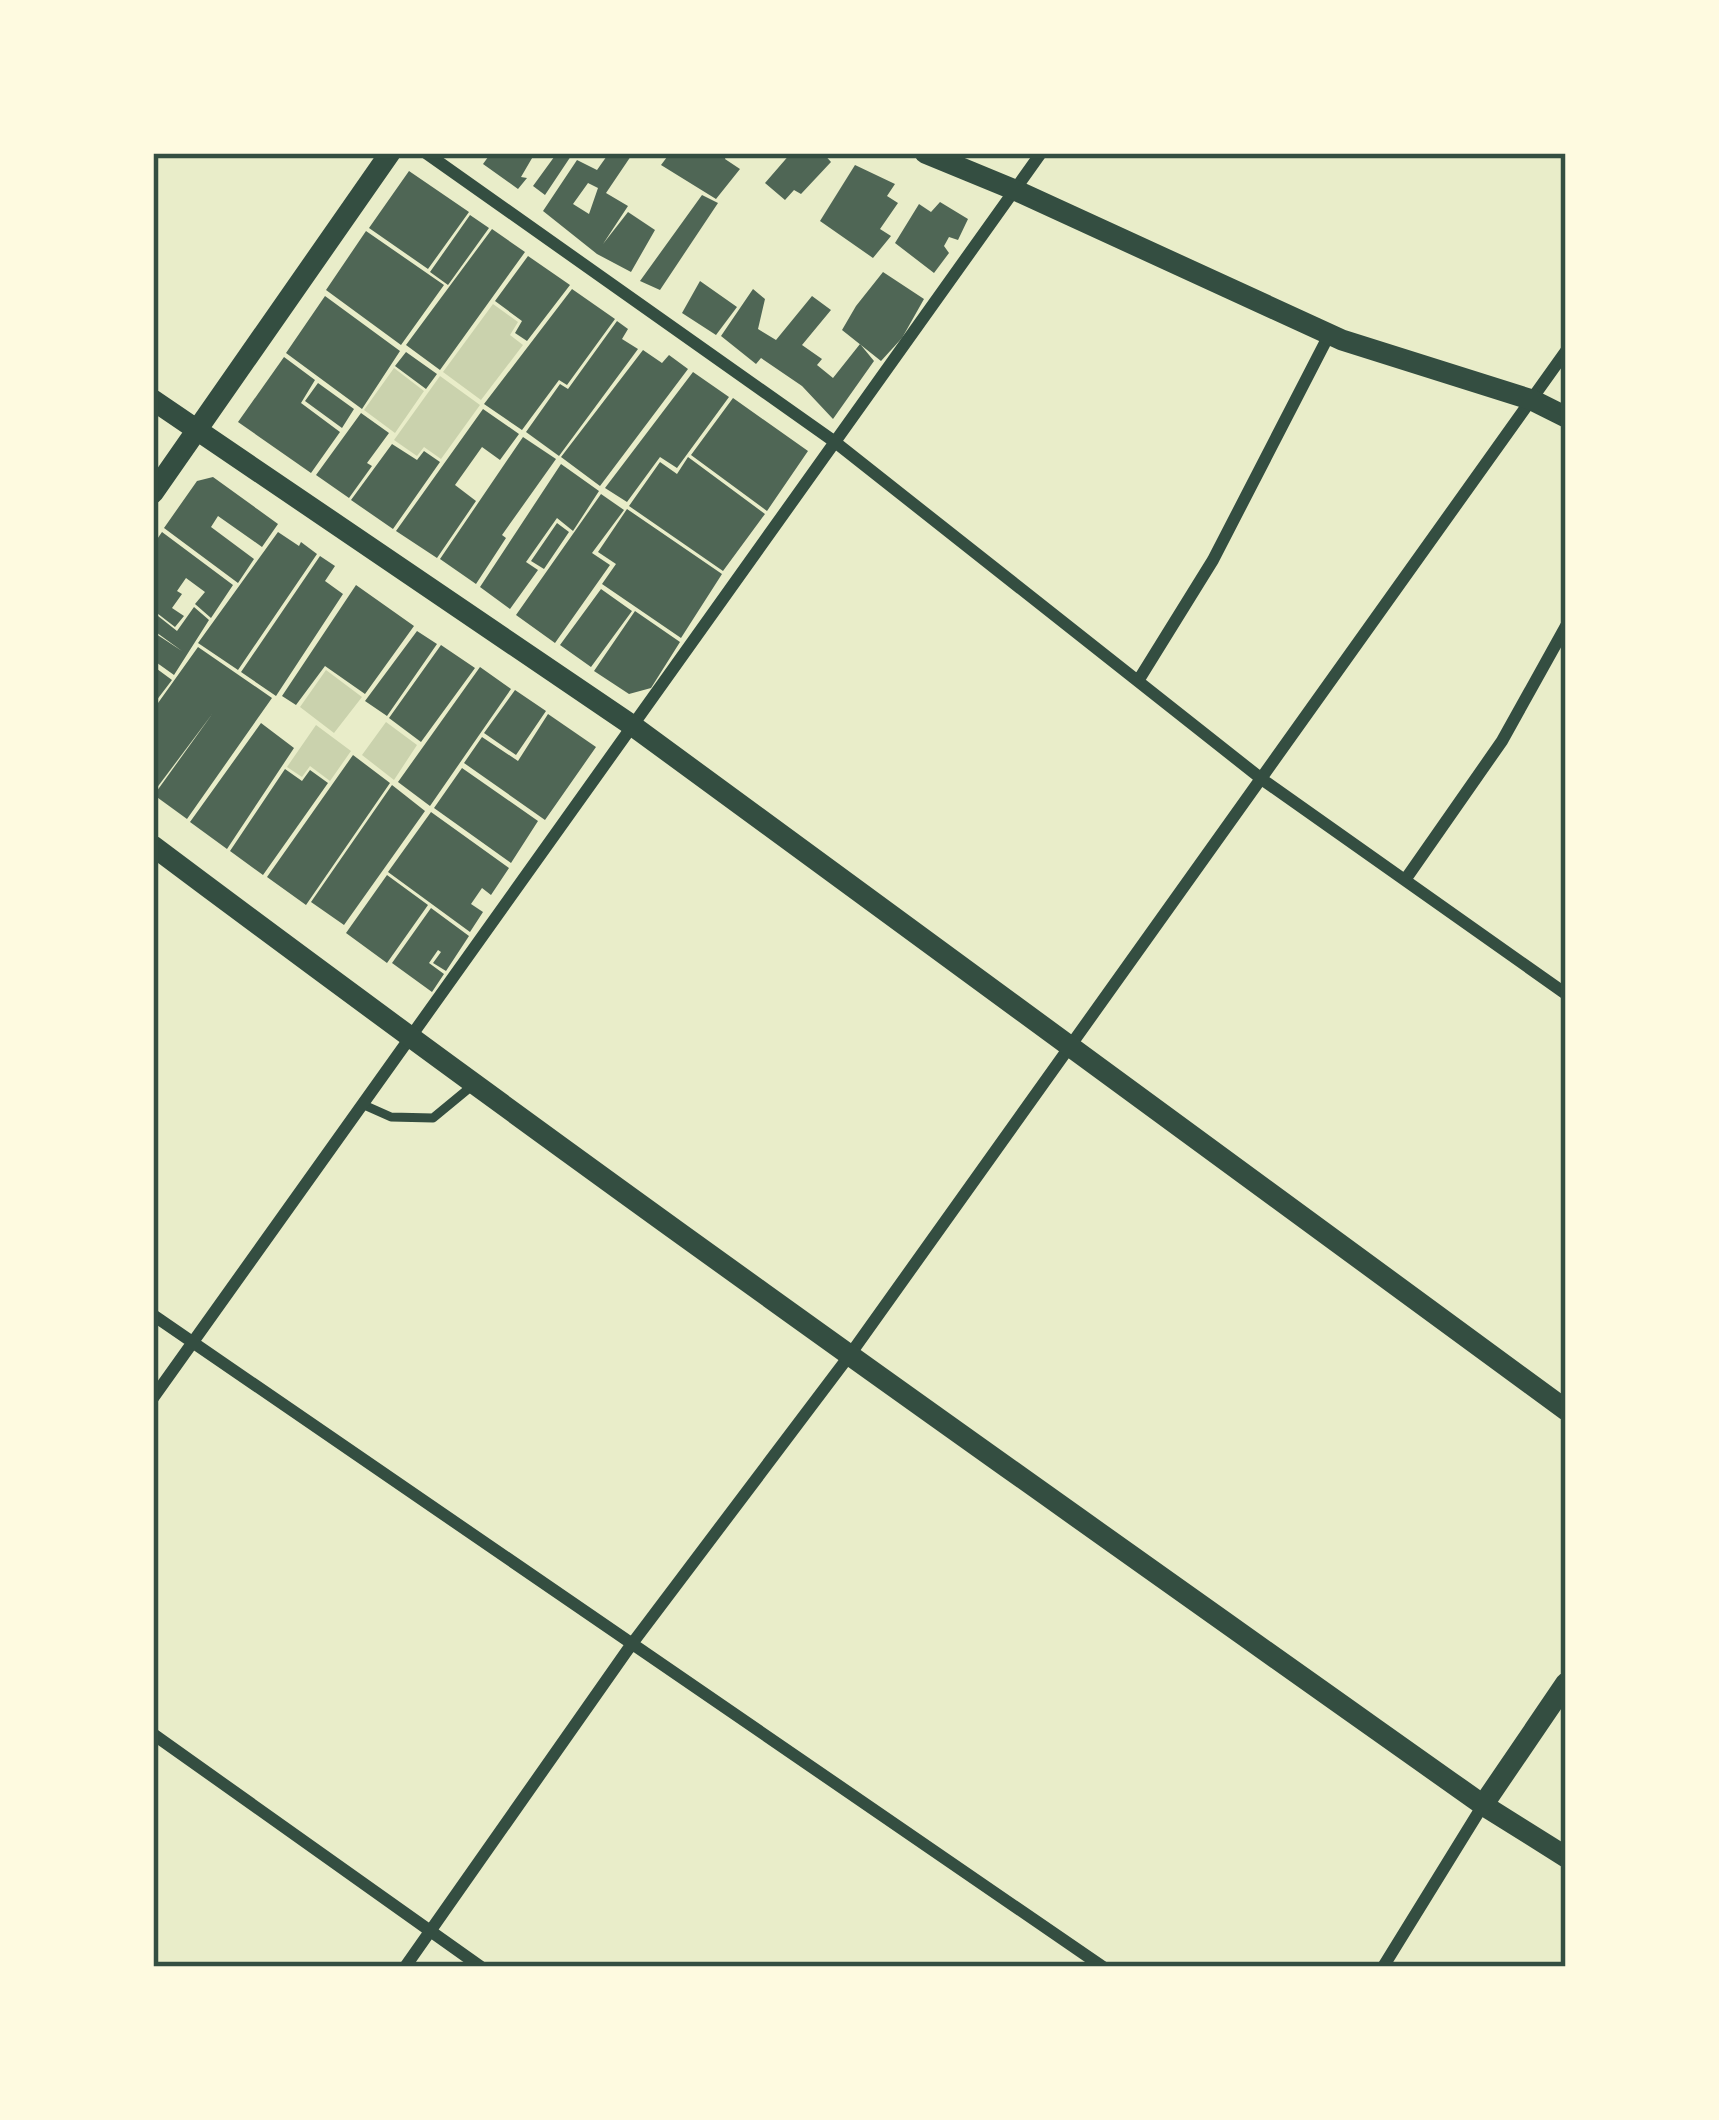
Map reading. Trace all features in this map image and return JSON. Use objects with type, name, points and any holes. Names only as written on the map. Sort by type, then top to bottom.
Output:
[{"type":"street","points":[[153,493],[390,153]]},
{"type":"street","points":[[426,153],[836,442],[1263,780],[1566,994]]},
{"type":"street","points":[[925,153],[1329,335],[1532,400],[1566,416]]},
{"type":"street","points":[[153,1398],[1041,153]]},
{"type":"street","points":[[1138,681],[1213,560],[1329,335]]},
{"type":"street","points":[[405,1967],[631,1646],[849,1356],[1566,352]]},
{"type":"street","points":[[153,400],[633,726],[1566,1410]]},
{"type":"street","points":[[1405,880],[1502,741],[1566,626]]},
{"type":"street","points":[[153,846],[410,1040],[849,1356],[1483,1805],[1566,1858]]},
{"type":"street","points":[[153,1315],[1103,1967]]},
{"type":"street","points":[[1382,1967],[1483,1805],[1566,1684]]},
{"type":"street","points":[[153,1734],[481,1967]]},
{"type":"lane","points":[[364,1105],[391,1117],[433,1118],[473,1085]]},
{"type":"green space","points":[[493,304],[518,322],[510,335],[523,345],[481,400],[443,372]]},
{"type":"green space","points":[[394,368],[424,391],[395,433],[364,410]]},
{"type":"green space","points":[[440,376],[480,405],[441,459],[424,447],[417,456],[394,440]]},
{"type":"green space","points":[[326,670],[362,697],[334,733],[300,707]]},
{"type":"green space","points":[[386,722],[417,745],[394,780],[362,755]]},
{"type":"green space","points":[[316,725],[351,751],[330,781],[310,766],[302,777],[287,767]]},
{"type":"building","points":[[491,153],[535,153],[518,189],[483,164]]},
{"type":"building","points":[[557,153],[573,153],[545,195],[533,186]]},
{"type":"building","points":[[609,153],[631,156],[606,193],[628,206],[603,244],[628,212],[655,230],[631,272],[597,254],[543,211],[577,160],[597,170]],"holes":[[[588,183],[598,188],[589,214],[573,204]]]},
{"type":"building","points":[[670,153],[727,153],[725,159],[740,169],[716,199],[661,165]]},
{"type":"building","points":[[791,153],[823,153],[831,162],[801,194],[794,190],[785,200],[765,183]]},
{"type":"building","points":[[855,165],[895,184],[887,196],[898,203],[880,229],[891,236],[873,258],[820,221]]},
{"type":"building","points":[[409,171],[469,212],[428,269],[369,228]]},
{"type":"building","points":[[702,195],[718,203],[660,290],[640,281]]},
{"type":"building","points":[[940,202],[968,219],[958,240],[949,237],[944,246],[949,253],[934,273],[895,243],[919,204],[931,212]]},
{"type":"building","points":[[470,215],[489,228],[448,285],[430,272]]},
{"type":"building","points":[[492,229],[525,252],[440,370],[406,345]]},
{"type":"building","points":[[366,231],[444,285],[401,345],[326,290]]},
{"type":"building","points":[[528,256],[570,285],[527,341],[515,333],[522,321],[495,301]]},
{"type":"building","points":[[883,272],[924,299],[902,338],[881,361],[842,330]]},
{"type":"building","points":[[700,281],[737,307],[716,335],[682,313]]},
{"type":"building","points":[[572,289],[615,319],[567,385],[559,380],[522,430],[484,404]]},
{"type":"building","points":[[753,289],[765,299],[758,329],[776,340],[812,296],[831,310],[802,345],[822,359],[817,365],[833,378],[860,344],[874,361],[833,419],[802,386],[761,358],[756,364],[721,336]]},
{"type":"building","points":[[325,296],[400,351],[362,409],[286,353]]},
{"type":"building","points":[[617,321],[628,329],[622,339],[638,349],[559,456],[526,432],[560,384],[568,389]]},
{"type":"building","points":[[643,350],[662,363],[669,355],[688,369],[600,486],[561,457]]},
{"type":"building","points":[[406,352],[437,374],[426,389],[395,366]]},
{"type":"building","points":[[284,357],[315,380],[301,403],[340,432],[311,473],[238,422]]},
{"type":"building","points":[[693,372],[729,397],[677,468],[660,457],[627,502],[605,488]]},
{"type":"building","points":[[318,383],[354,409],[342,428],[305,401]]},
{"type":"building","points":[[733,398],[808,451],[767,511],[691,455]]},
{"type":"building","points":[[483,409],[519,434],[500,460],[482,447],[455,485],[476,501],[437,558],[396,531]]},
{"type":"building","points":[[361,413],[389,433],[349,498],[316,475]]},
{"type":"building","points":[[523,437],[556,459],[502,535],[506,538],[476,584],[440,559]]},
{"type":"building","points":[[392,444],[417,460],[424,451],[440,462],[393,529],[351,500]]},
{"type":"building","points":[[688,457],[765,514],[723,571],[629,506],[660,462],[677,474]]},
{"type":"building","points":[[561,464],[599,491],[573,531],[557,518],[526,562],[538,570],[510,609],[480,587]]},
{"type":"building","points":[[213,477],[278,524],[262,547],[218,516],[211,527],[254,559],[238,583],[164,528],[197,481]]},
{"type":"building","points":[[601,494],[624,510],[592,553],[610,565],[555,643],[516,615]]},
{"type":"building","points":[[627,509],[722,574],[681,638],[602,584],[616,564],[598,552]]},
{"type":"building","points":[[557,523],[569,532],[544,569],[531,561]]},
{"type":"building","points":[[162,532],[233,585],[211,618],[195,604],[205,592],[186,578],[172,608],[184,616],[175,627],[153,610],[153,545]]},
{"type":"building","points":[[278,532],[317,554],[238,670],[198,643]]},
{"type":"building","points":[[320,556],[335,566],[325,581],[343,594],[276,696],[241,672]]},
{"type":"building","points":[[356,585],[414,626],[365,694],[325,666],[296,705],[282,696]]},
{"type":"building","points":[[601,589],[632,611],[591,667],[560,645]]},
{"type":"building","points":[[194,607],[209,620],[174,675],[153,660],[153,632],[182,651],[153,630],[153,612],[177,631]]},
{"type":"building","points":[[635,611],[680,642],[651,688],[629,694],[594,671]]},
{"type":"building","points":[[417,631],[437,644],[387,716],[365,701]]},
{"type":"building","points":[[441,645],[475,668],[421,742],[389,718]]},
{"type":"building","points":[[198,647],[272,698],[187,819],[154,795],[213,713],[153,793],[153,710]]},
{"type":"building","points":[[153,666],[172,680],[156,701],[153,699]]},
{"type":"building","points":[[480,667],[511,689],[430,806],[398,782]]},
{"type":"building","points":[[515,690],[546,711],[516,755],[484,733]]},
{"type":"building","points":[[548,714],[596,747],[545,820],[464,763],[482,737],[518,761]]},
{"type":"building","points":[[261,723],[294,748],[227,849],[190,822]]},
{"type":"building","points":[[353,755],[390,783],[306,905],[267,877]]},
{"type":"building","points":[[462,768],[538,821],[511,863],[434,808]]},
{"type":"building","points":[[285,769],[302,781],[310,770],[328,783],[263,875],[230,851]]},
{"type":"building","points":[[392,785],[425,811],[344,925],[311,902]]},
{"type":"building","points":[[431,812],[509,868],[491,895],[482,888],[471,904],[483,912],[470,932],[388,872]]},
{"type":"building","points":[[387,875],[428,905],[387,963],[346,933]]},
{"type":"building","points":[[431,908],[469,936],[446,971],[433,963],[438,950],[429,963],[444,974],[432,992],[392,963]]}]
